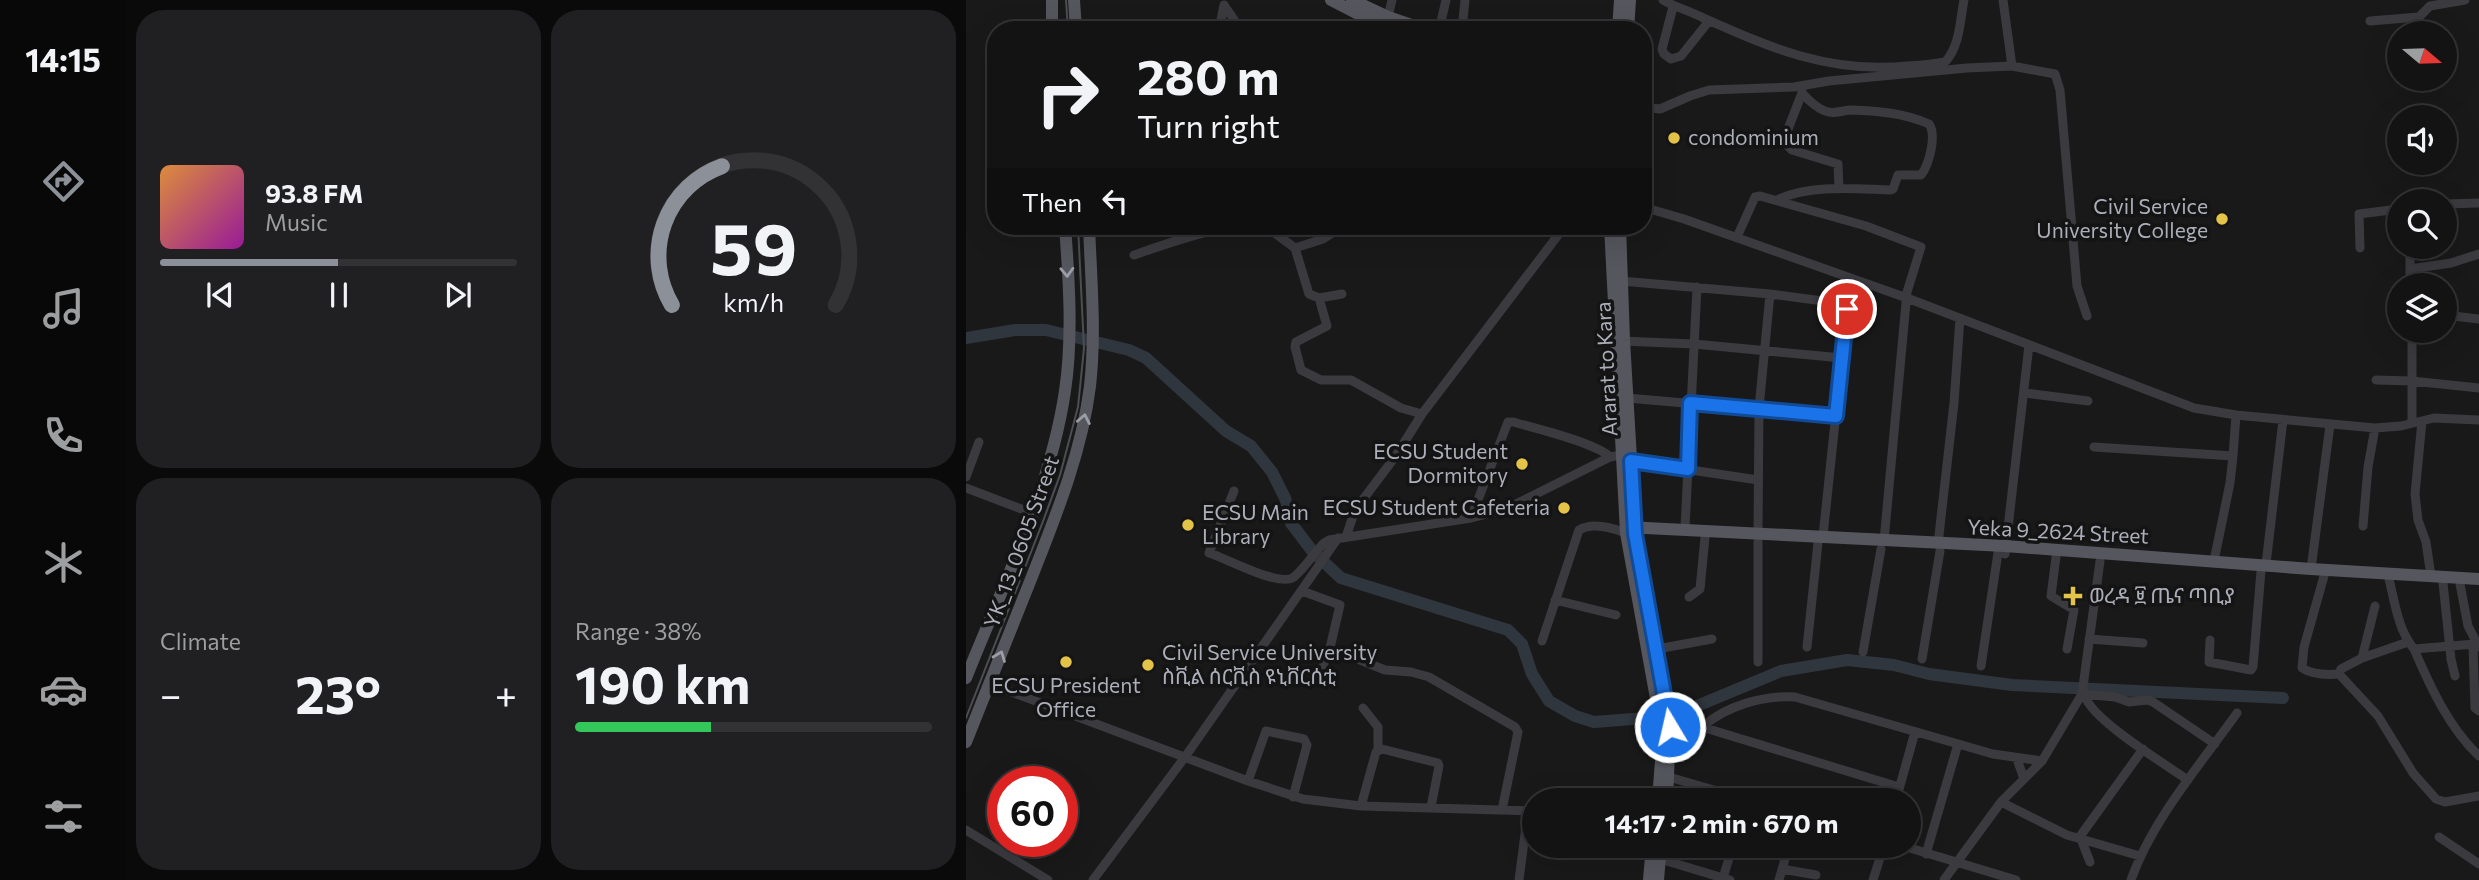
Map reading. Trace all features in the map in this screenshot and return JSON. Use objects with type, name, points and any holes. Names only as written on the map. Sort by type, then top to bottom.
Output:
[{"type":"main road","points":[[1052,0],[1052,21]]},
{"type":"main road","points":[[1074,0],[1075,21]]},
{"type":"main road","points":[[1331,0],[1358,7],[1383,21]]},
{"type":"main road","points":[[1619,21],[1620,0]]},
{"type":"main road","points":[[1629,21],[1630,0]]},
{"type":"main road","name":"YK_13_0605 Street","points":[[966,678],[970,654],[1032,513],[1060,419],[1068,348],[1065,235]]},
{"type":"main road","name":"YK_13_0605 Street","points":[[966,743],[1069,478],[1090,387],[1093,315],[1089,235]]},
{"type":"main road","name":"Ararat to Kara","points":[[1612,235],[1627,398],[1621,458]]},
{"type":"main road","name":"Ararat to Kara","points":[[1620,235],[1621,458],[1628,530],[1663,709]]},
{"type":"main road","name":"Yeka 9_2624 Street","points":[[1661,531],[1685,528],[1758,537]]},
{"type":"main road","name":"Yeka 9_2624 Street","points":[[1628,530],[1704,537],[1758,537],[2214,561],[2324,576],[2479,579]]},
{"type":"main road","name":"Yeka 9_2624 Street","points":[[2002,550],[2100,561],[2357,570],[2460,584],[2479,584]]},
{"type":"main road","name":"Ararat to Kara","points":[[1641,600],[1657,649],[1667,738],[1668,788]]},
{"type":"main road","name":"Ararat to Kara","points":[[1660,788],[1667,738]]},
{"type":"main road","points":[[1649,880],[1651,858]]},
{"type":"main road","points":[[1658,880],[1660,859]]},
{"type":"street","points":[[1392,0],[1392,21]]},
{"type":"street","points":[[1440,21],[1446,0]]},
{"type":"street","points":[[1463,21],[1465,0]]},
{"type":"street","points":[[1663,0],[1673,7],[1763,43],[1821,63],[1852,67],[1897,67],[1946,61],[1956,42],[1964,0]]},
{"type":"street","points":[[2003,0],[2012,66]]},
{"type":"street","points":[[2370,20],[2419,17],[2430,6],[2465,0]]},
{"type":"street","points":[[1221,21],[1225,2]]},
{"type":"street","points":[[1225,2],[1235,21]]},
{"type":"street","points":[[1673,7],[1662,50],[1671,59],[1681,56],[1709,21]]},
{"type":"street","points":[[1652,108],[1660,109],[1709,90],[1802,90],[1868,77],[2012,66],[2055,74],[2060,90],[2077,286],[2087,316]]},
{"type":"street","points":[[1802,90],[1788,129],[1788,146],[1838,164],[1839,189]]},
{"type":"street","points":[[1779,199],[1803,192],[1839,189],[1891,190],[1898,175],[1921,175],[1927,163],[1932,127],[1914,118],[1891,113],[1844,110],[1831,113],[1818,107],[1802,90]]},
{"type":"street","points":[[1737,237],[1755,197],[1760,195],[1920,246],[1908,284],[1882,545],[1863,652]]},
{"type":"street","points":[[2457,204],[2479,203]]},
{"type":"street","points":[[1652,210],[1737,237],[1907,298],[2194,408],[2236,415],[2375,428],[2434,418],[2479,419]]},
{"type":"street","points":[[2360,248],[2359,214],[2387,210]]},
{"type":"street","points":[[1135,255],[1196,235]]},
{"type":"street","points":[[1277,235],[1295,248],[1309,294],[1319,298],[1342,294]]},
{"type":"street","points":[[1295,248],[1329,235]]},
{"type":"street","points":[[1093,880],[1185,757],[1342,537],[1355,510],[1395,457],[1422,414],[1558,235]]},
{"type":"street","points":[[2410,269],[2451,263],[2479,254]]},
{"type":"street","points":[[2410,259],[2410,273]]},
{"type":"street","points":[[1622,281],[1770,294],[1845,304],[1847,309],[1843,358],[1807,647]]},
{"type":"street","points":[[1685,528],[1697,287]]},
{"type":"street","points":[[1758,662],[1759,408],[1770,294]]},
{"type":"street","points":[[1319,298],[1326,326],[1296,342],[1301,370],[1321,380],[1351,380],[1390,402],[1422,414]]},
{"type":"street","points":[[2457,316],[2479,319]]},
{"type":"street","points":[[1922,659],[1939,548],[1960,318]]},
{"type":"street","points":[[1620,341],[1694,344],[1843,358]]},
{"type":"street","points":[[2412,343],[2412,381],[2417,422],[2415,494],[2418,520],[2437,580],[2455,676]]},
{"type":"street","points":[[1981,666],[2002,550],[2025,393],[2029,345]]},
{"type":"street","points":[[2376,380],[2479,388]]},
{"type":"street","points":[[2025,393],[2088,401]]},
{"type":"street","points":[[1627,398],[1836,416]]},
{"type":"street","points":[[2214,561],[2230,482],[2236,415]]},
{"type":"street","points":[[2210,640],[2208,662],[2251,670],[2283,419]]},
{"type":"street","points":[[1471,518],[1508,422],[1600,449],[1621,458],[1758,480]]},
{"type":"street","points":[[2311,569],[2330,425]]},
{"type":"street","points":[[2363,526],[2368,467],[2375,428]]},
{"type":"street","points":[[966,478],[979,442]]},
{"type":"street","points":[[2094,447],[2233,456]]},
{"type":"street","points":[[1234,491],[1209,553],[1255,572],[1284,580],[1294,577],[1324,543],[1342,537],[1471,518],[1512,508],[1621,458]]},
{"type":"street","points":[[966,488],[1032,513]]},
{"type":"street","points":[[1542,641],[1579,530],[1584,527],[1628,530]]},
{"type":"street","points":[[1689,597],[1700,589],[1704,537]]},
{"type":"street","points":[[2056,557],[2051,596],[2074,610],[2067,649]]},
{"type":"street","points":[[1944,880],[2001,802],[2042,761],[2083,693],[2100,561]]},
{"type":"street","points":[[2324,576],[2300,664],[2308,671],[2339,674]]},
{"type":"street","points":[[2389,579],[2402,627],[2411,645],[2463,740],[2479,756]]},
{"type":"street","points":[[2460,584],[2468,626],[2476,645],[2475,708],[2479,711]]},
{"type":"street","points":[[1302,591],[1340,605],[1330,648],[1320,673]]},
{"type":"street","points":[[1555,600],[1616,615]]},
{"type":"street","points":[[2362,658],[2375,606]]},
{"type":"street","points":[[1657,649],[1712,639]]},
{"type":"street","points":[[2089,639],[2143,643]]},
{"type":"street","points":[[2339,674],[2341,669],[2362,658],[2411,645],[2476,645]]},
{"type":"street","points":[[1330,648],[1385,670],[1411,671],[1429,677],[1514,727],[1518,733],[1502,810]]},
{"type":"street","points":[[2339,674],[2378,716],[2413,773],[2436,799],[2445,802],[2479,796]]},
{"type":"street","points":[[989,684],[1293,797],[1361,806],[1522,811]]},
{"type":"street","points":[[2083,693],[2115,697],[2129,702],[2148,700],[2215,744]]},
{"type":"street","points":[[2083,693],[2091,708],[2188,780]]},
{"type":"street","points":[[1667,738],[1702,727],[1727,711],[1753,701],[1790,697],[2017,759],[2042,761]]},
{"type":"street","points":[[1361,806],[1378,749],[1378,727],[1363,708]]},
{"type":"street","points":[[2132,880],[2140,856],[2188,780],[2237,713]]},
{"type":"street","points":[[1702,727],[1899,786],[1916,732]]},
{"type":"street","points":[[1248,781],[1266,731],[1304,739],[1307,745],[1293,797]]},
{"type":"street","points":[[1926,854],[1958,744]]},
{"type":"street","points":[[1378,749],[1438,763],[1431,807]]},
{"type":"street","points":[[2090,862],[2081,839],[2084,828],[2143,749]]},
{"type":"street","points":[[2017,759],[2024,779]]},
{"type":"street","points":[[1669,776],[1708,788]]},
{"type":"street","points":[[2001,802],[2081,839],[2140,856]]},
{"type":"street","points":[[966,830],[1048,880]]},
{"type":"street","points":[[2439,837],[2479,864]]},
{"type":"street","points":[[1921,852],[2016,880]]},
{"type":"street","points":[[1519,880],[1523,858]]},
{"type":"street","points":[[1660,859],[1727,879],[1731,858]]},
{"type":"street","points":[[1779,880],[1785,858]]},
{"type":"street","points":[[1873,880],[1880,858]]},
{"type":"street","points":[[1782,869],[1816,875]]},
{"type":"waterway","points":[[966,338],[1015,330],[1046,330],[1129,350],[1146,358],[1226,431],[1251,446],[1272,472],[1285,498],[1291,523],[1313,552],[1341,578],[1508,630],[1522,644],[1532,674],[1549,701],[1575,716],[1594,722],[1646,718],[1692,708],[1781,671],[1847,660],[2012,685],[2283,698]]},
{"type":"tram line","points":[[1066,0],[1067,21]]},
{"type":"tram line","points":[[966,718],[1060,475],[1078,407],[1084,348],[1078,235]]},
{"type":"place","name":"condominium","points":[[1674,138]]},
{"type":"place","name":"Civil Service University College","points":[[2222,219]]},
{"type":"place","name":"ECSU Student Dormitory","points":[[1522,464]]},
{"type":"place","name":"ECSU Student Cafeteria","points":[[1564,508]]},
{"type":"place","name":"ECSU Main Library","points":[[1188,525]]},
{"type":"place","name":"ወረዳ ፱ ጤና ጣቢያ","points":[[2073,596]]},
{"type":"place","name":"ECSU President Office","points":[[1066,662]]},
{"type":"place","name":"Civil Service University ስቪል ሰርቪስ ዩኒቨርሲቲ","points":[[1148,665]]},
{"type":"route","points":[[1670,727],[1635,534],[1631,461],[1688,469],[1690,403],[1836,416],[1847,309]]}]
